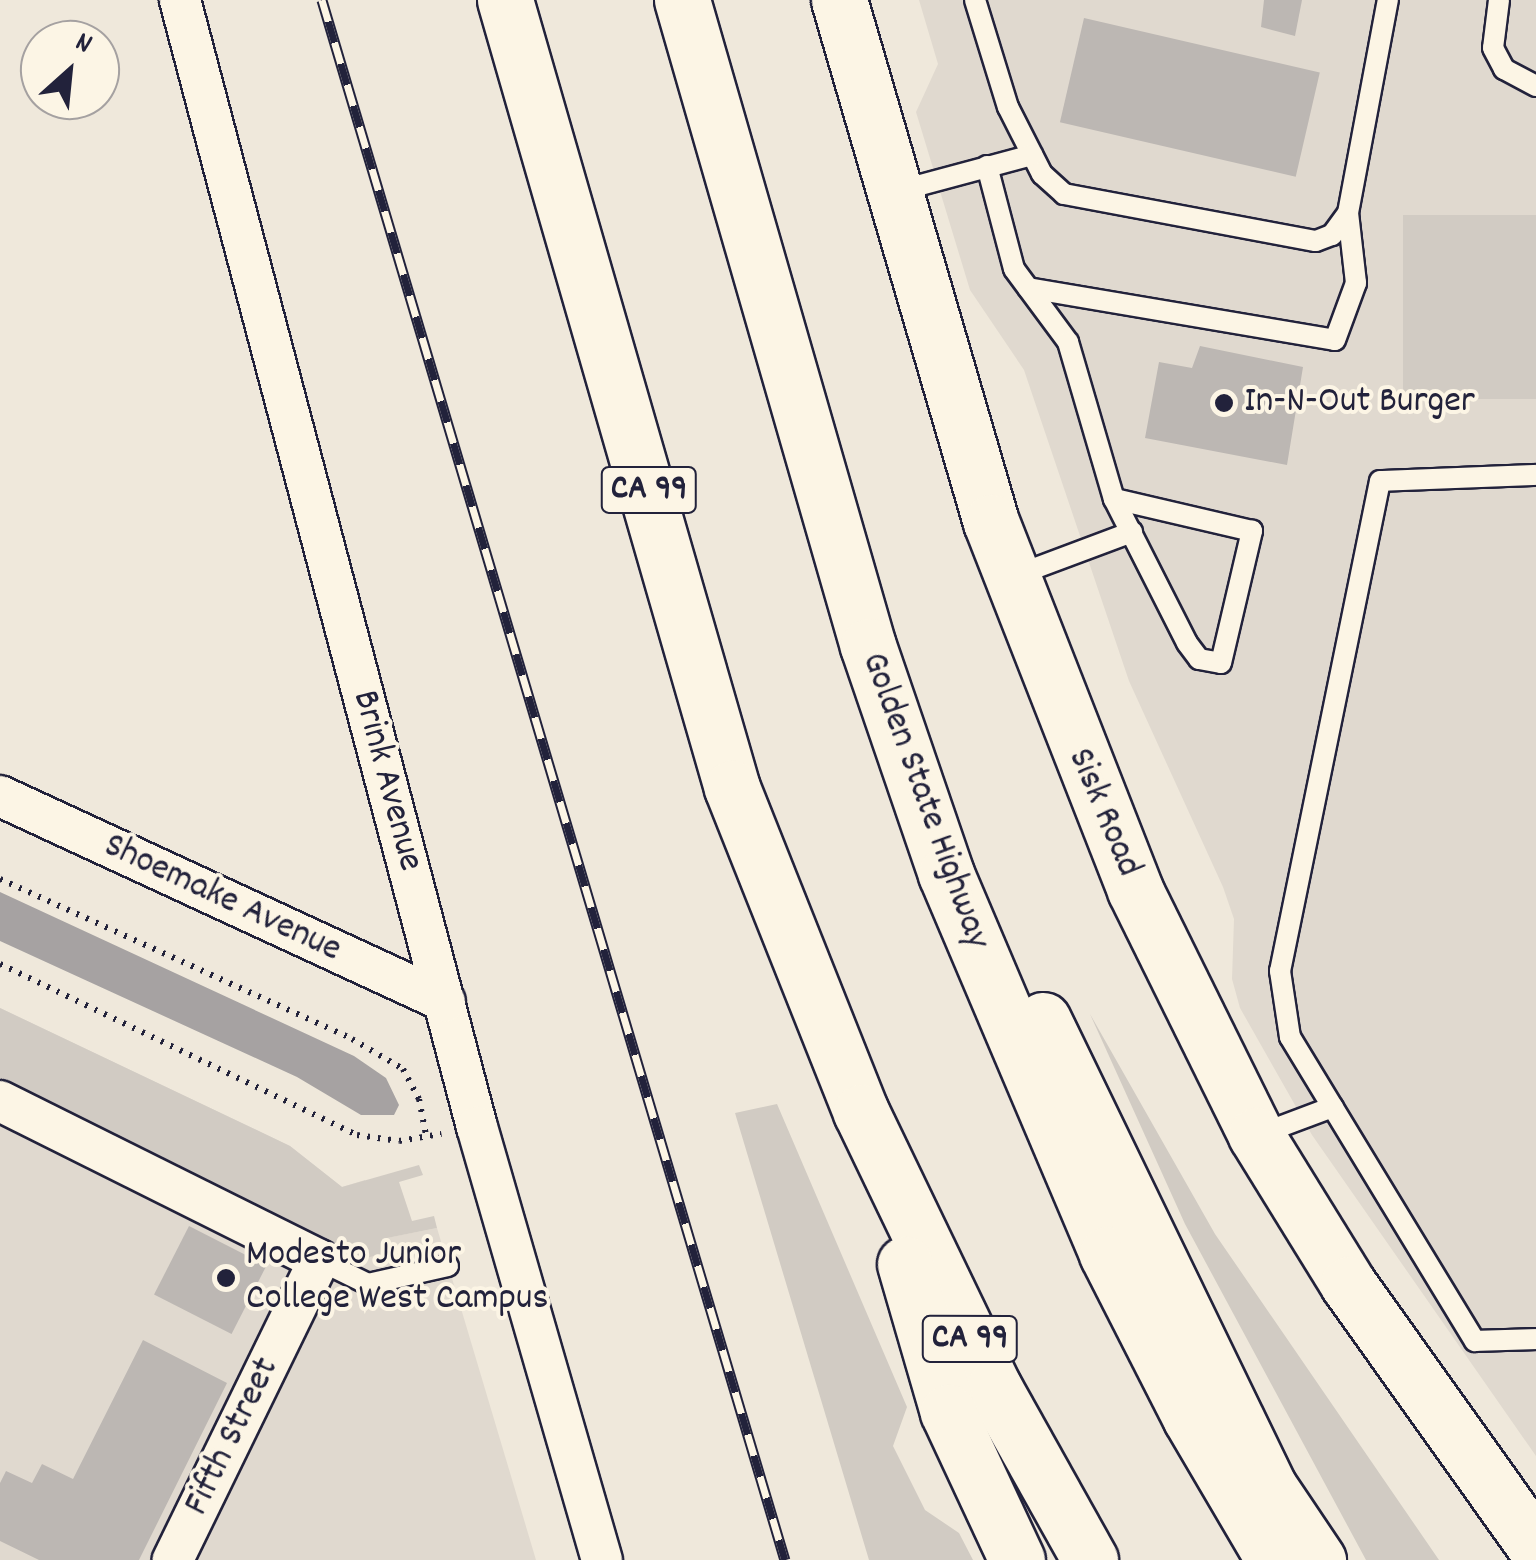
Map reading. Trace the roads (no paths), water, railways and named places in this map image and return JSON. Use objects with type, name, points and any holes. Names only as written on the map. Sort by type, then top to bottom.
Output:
[{"type":"main road","name":"CA 99","points":[[506,0],[732,788],[862,1112],[994,1388],[1090,1560]]},
{"type":"main road","name":"Golden State Highway","points":[[682,0],[868,646],[946,874],[1036,1096],[1190,1417],[1274,1560]]},
{"type":"main road","name":"Sisk Road","points":[[839,0],[891,192],[1010,578],[1135,890],[1256,1136],[1348,1284],[1536,1548]]},
{"type":"main road","points":[[868,646],[1260,1469],[1318,1560]]},
{"type":"main road","points":[[862,1112],[948,1412],[1017,1560]]},
{"type":"street","name":"Brink Avenue","points":[[180,0],[477,1128],[602,1560]]},
{"type":"street","name":"Shoemake Avenue","points":[[0,796],[444,1002]]},
{"type":"street","points":[[0,1102],[319,1260]]},
{"type":"street","name":"Fifth Street","points":[[173,1560],[319,1260]]},
{"type":"lane","points":[[974,0],[1008,106],[1032,155],[1064,194],[1316,241],[1332,235],[1348,213]]},
{"type":"lane","points":[[1028,288],[1335,340],[1356,283],[1348,213],[1388,0]]},
{"type":"lane","points":[[1499,0],[1493,48],[1504,69],[1536,86]]},
{"type":"lane","points":[[891,192],[1032,155]]},
{"type":"lane","points":[[987,166],[1014,269],[1068,342],[1114,499],[1187,643],[1199,659],[1221,664],[1252,531],[1114,499]]},
{"type":"lane","points":[[1536,475],[1380,481],[1280,971],[1290,1038],[1474,1341],[1536,1339]]},
{"type":"lane","points":[[1010,578],[1132,532]]},
{"type":"lane","points":[[1256,1136],[1333,1108]]},
{"type":"lane","points":[[319,1260],[368,1284],[448,1266]]},
{"type":"railway","points":[[322,0],[785,1560]]},
{"type":"place","name":"In-N-Out Burger","points":[[1224,403]]},
{"type":"place","name":"Modesto Junior College West Campus","points":[[226,1278]]}]
